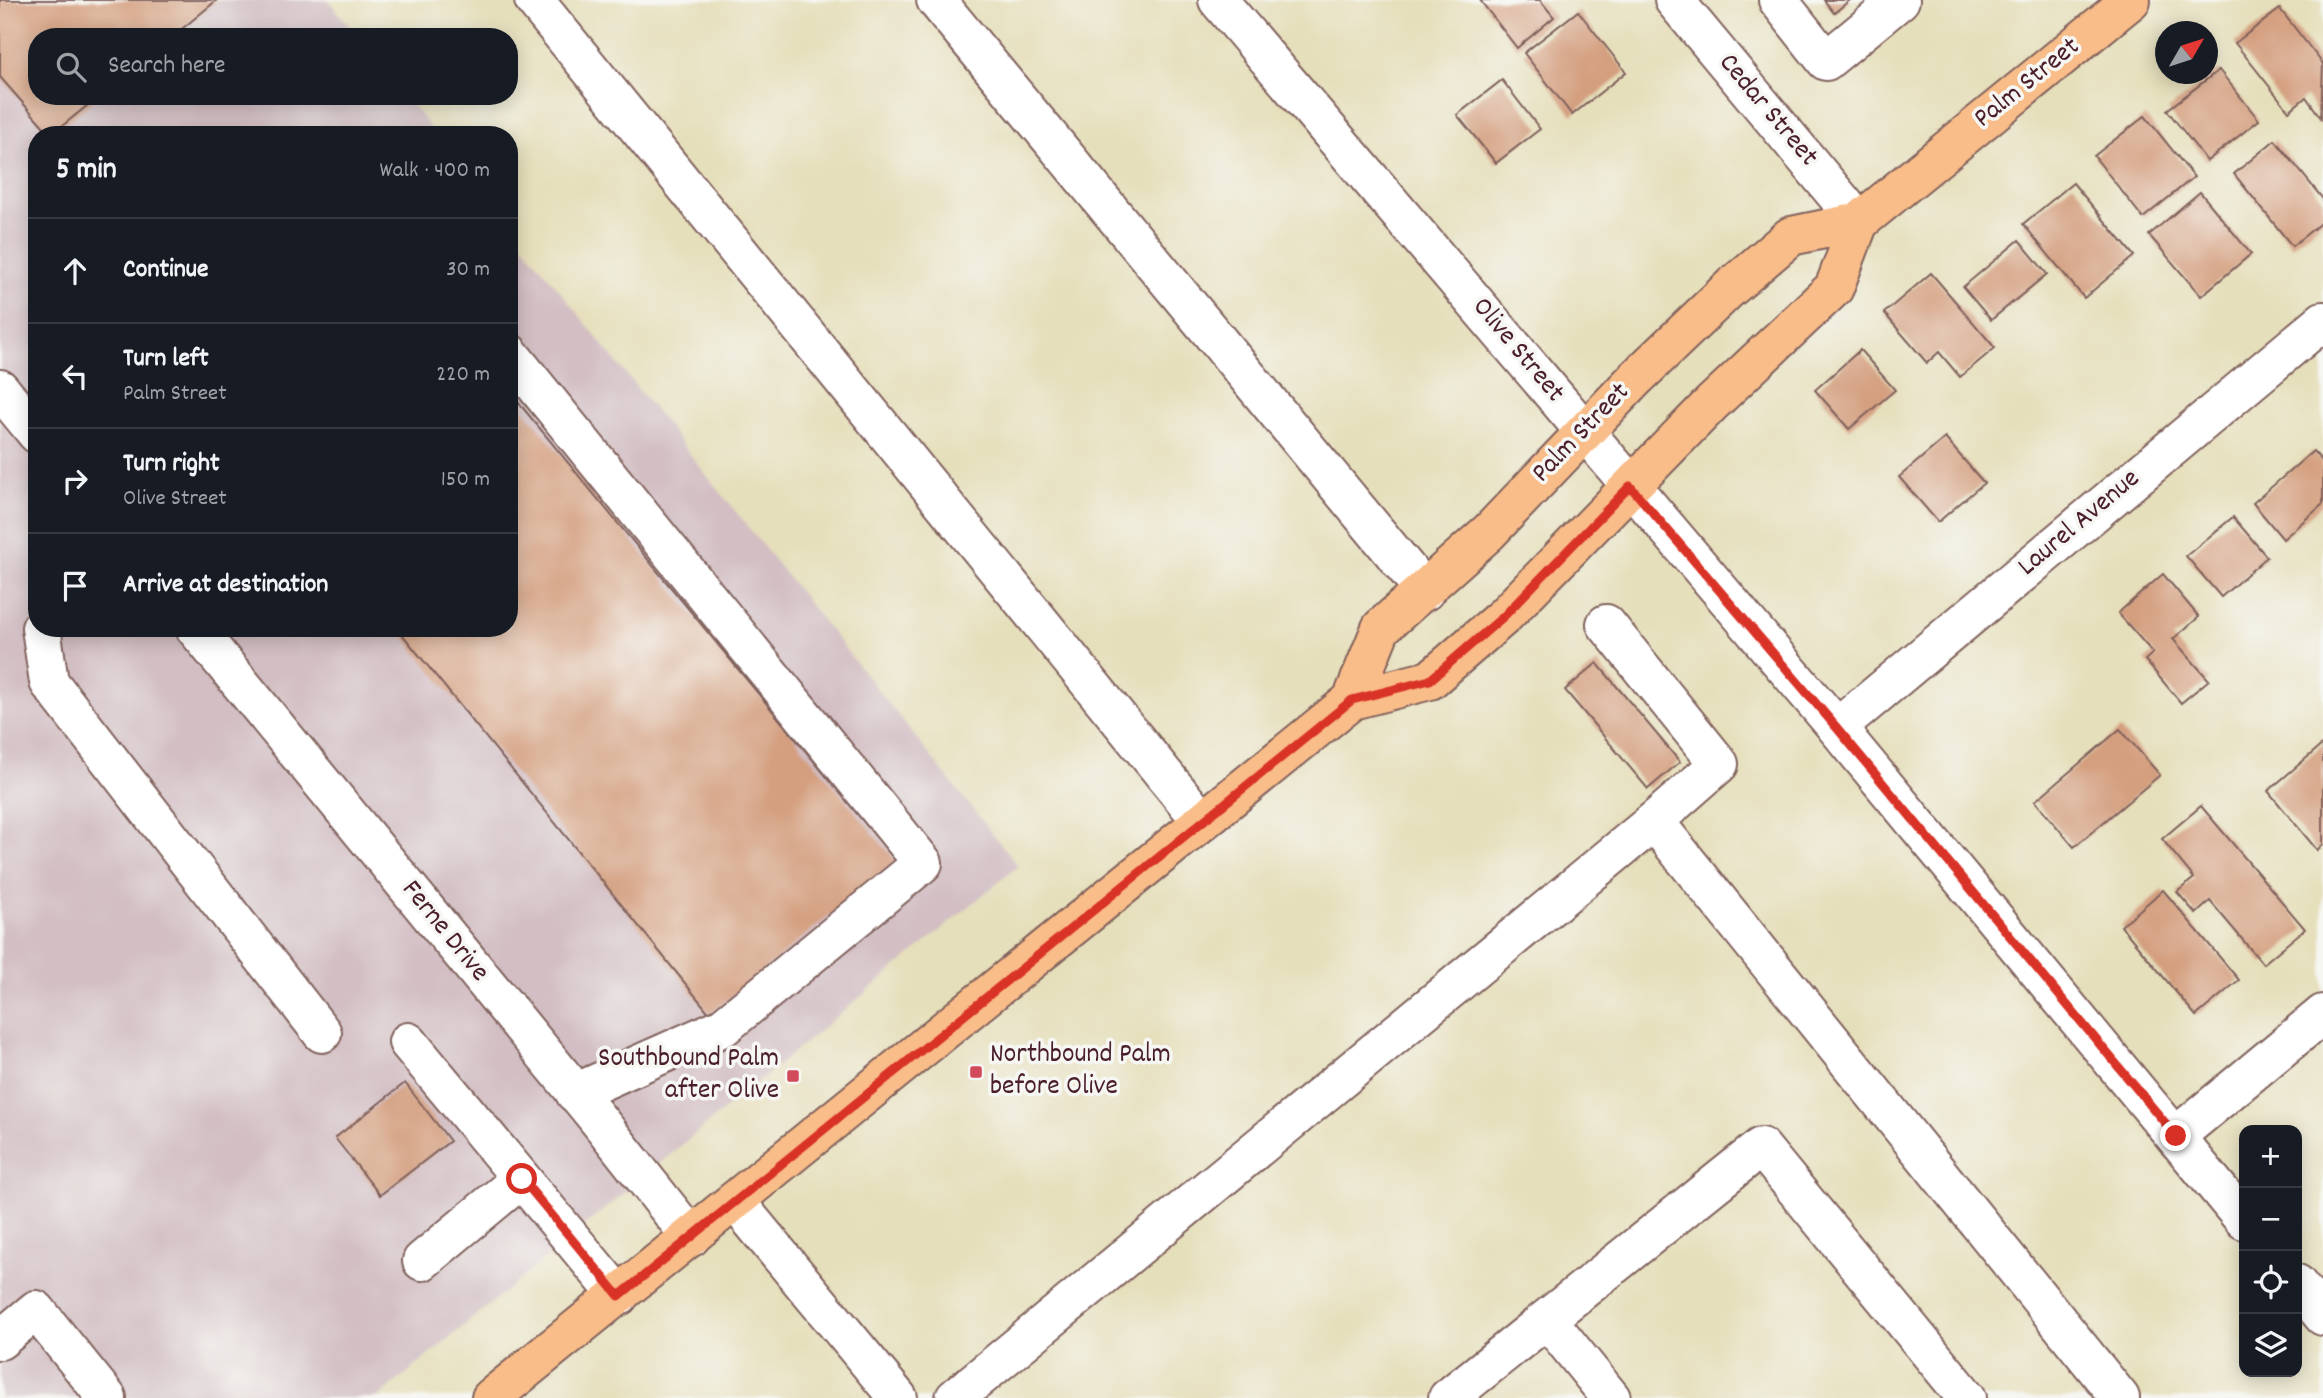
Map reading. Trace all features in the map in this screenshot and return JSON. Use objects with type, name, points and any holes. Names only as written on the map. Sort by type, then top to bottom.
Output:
[{"type":"main road","name":"Palm Street","points":[[1352,700],[1381,628],[1489,532],[1584,431],[1708,309],[1791,236],[1859,222],[2128,1]]},
{"type":"main road","name":"Palm Street","points":[[491,1398],[1352,700],[1430,680],[1504,616],[1768,348],[1834,288],[1859,222]]},
{"type":"street","points":[[534,0],[1202,821]]},
{"type":"street","points":[[936,0],[1425,591]]},
{"type":"street","name":"Olive Street","points":[[1218,0],[1837,728],[2239,1214]]},
{"type":"street","points":[[1778,0],[1826,61],[1900,0]]},
{"type":"street","name":"Cedar Street","points":[[1680,2],[1859,222]]},
{"type":"street","name":"Laurel Avenue","points":[[1837,728],[2323,321]]},
{"type":"street","points":[[518,364],[923,863],[723,1027],[575,1093]]},
{"type":"street","points":[[0,389],[28,423]]},
{"type":"street","points":[[955,1398],[1654,821],[1719,764],[1606,624]]},
{"type":"street","points":[[42,637],[49,682],[322,1032]]},
{"type":"street","name":"Ferne Drive","points":[[202,637],[691,1237]]},
{"type":"street","points":[[1654,821],[2120,1398]]},
{"type":"street","points":[[2176,1136],[2323,1013]]},
{"type":"street","points":[[408,1042],[619,1296]]},
{"type":"street","points":[[1448,1398],[1761,1147],[1967,1398]]},
{"type":"street","points":[[422,1261],[522,1179]]},
{"type":"street","points":[[735,1201],[898,1398]]},
{"type":"street","points":[[2302,1290],[2323,1316]]},
{"type":"street","points":[[0,1340],[36,1310],[107,1398]]},
{"type":"street","points":[[1547,1319],[1611,1398]]},
{"type":"shaded area","points":[[0,0],[328,0],[351,28],[28,28],[28,105],[412,105],[429,126],[28,126],[28,637],[518,637],[518,238],[1018,866],[377,1398],[0,1398]]},
{"type":"building","points":[[0,0],[217,0],[183,28],[28,28],[28,105],[88,105],[62,126],[43,126],[0,77]]},
{"type":"building","points":[[1480,0],[1540,0],[1554,17],[1517,48]]},
{"type":"building","points":[[1824,0],[1850,0],[1834,13]]},
{"type":"building","points":[[2280,9],[2323,64],[2321,118],[2306,97],[2289,111],[2235,43]]},
{"type":"building","points":[[1578,11],[1626,72],[1572,115],[1524,53]]},
{"type":"building","points":[[2218,71],[2259,120],[2207,161],[2167,110],[2201,84],[2218,84]]},
{"type":"building","points":[[1502,80],[1540,129],[1496,163],[1457,115]]},
{"type":"building","points":[[2145,116],[2194,177],[2143,218],[2094,156]]},
{"type":"building","points":[[2275,140],[2323,199],[2323,221],[2292,246],[2234,174]]},
{"type":"building","points":[[2073,183],[2134,256],[2084,298],[2023,224]]},
{"type":"building","points":[[2200,192],[2251,254],[2201,296],[2149,235]]},
{"type":"building","points":[[2019,240],[2047,274],[1991,320],[1963,287]]},
{"type":"building","points":[[1931,273],[1995,348],[1960,377],[1939,352],[1927,363],[1884,313]]},
{"type":"building","points":[[1860,350],[1895,390],[1849,429],[1815,390]]},
{"type":"building","points":[[518,402],[896,861],[710,1014],[404,637],[518,637]]},
{"type":"building","points":[[1945,438],[1984,483],[1938,522],[1899,477]]},
{"type":"building","points":[[2313,451],[2323,462],[2323,504],[2283,539],[2253,503]]},
{"type":"building","points":[[2233,517],[2267,557],[2221,597],[2186,556]]},
{"type":"building","points":[[2163,574],[2199,617],[2173,639],[2209,680],[2181,703],[2145,660],[2153,653],[2118,613]]},
{"type":"building","points":[[1597,663],[1680,762],[1648,789],[1565,690]]},
{"type":"building","points":[[2120,729],[2160,775],[2074,847],[2035,801]]},
{"type":"building","points":[[2323,744],[2323,845],[2317,850],[2268,791]]},
{"type":"building","points":[[2201,806],[2305,929],[2263,964],[2210,901],[2196,914],[2177,892],[2194,878],[2162,839]]},
{"type":"building","points":[[2163,890],[2239,980],[2196,1016],[2121,926]]},
{"type":"building","points":[[405,1083],[450,1141],[380,1195],[335,1138]]},
{"type":"place","name":"Northbound Palm before Olive","points":[[976,1072]]},
{"type":"place","name":"Southbound Palm after Olive","points":[[793,1076]]},
{"type":"route","points":[[522,1179],[619,1296],[1352,700],[1430,680],[1504,616],[1630,486],[1837,728],[2176,1136]]}]
